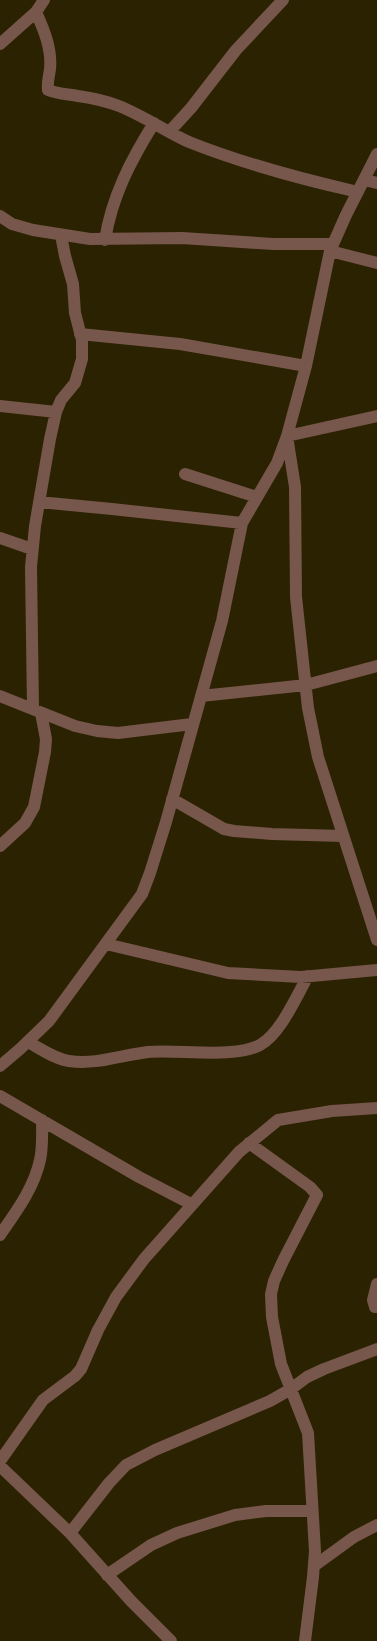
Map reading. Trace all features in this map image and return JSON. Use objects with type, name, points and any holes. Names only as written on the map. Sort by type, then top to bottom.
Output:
[{"type":"street","points":[[0,44],[36,12],[44,0]]},
{"type":"street","points":[[170,131],[191,108],[236,50],[284,0]]},
{"type":"street","points":[[36,12],[44,30],[50,52],[50,69],[47,81],[48,90],[56,94],[79,96],[108,102],[137,113],[187,141],[259,167],[358,192]]},
{"type":"street","points":[[105,240],[108,222],[122,181],[154,123]]},
{"type":"street","points":[[0,1066],[50,1021],[142,894],[150,873],[172,799],[222,621],[242,523],[277,462],[287,436],[306,366],[331,248],[377,154]]},
{"type":"street","points":[[364,180],[377,183]]},
{"type":"street","points":[[0,216],[12,224],[33,230],[105,240],[182,238],[331,248],[377,263]]},
{"type":"street","points":[[0,846],[25,823],[34,807],[45,752],[46,739],[37,710],[31,567],[32,549],[39,502],[56,412],[61,400],[75,383],[82,359],[80,334],[75,313],[73,284],[65,256],[61,234]]},
{"type":"street","points":[[80,334],[180,344],[306,366]]},
{"type":"street","points":[[0,406],[56,412]]},
{"type":"street","points":[[287,436],[377,416]]},
{"type":"street","points":[[287,436],[295,487],[296,597],[308,708],[318,757],[377,940]]},
{"type":"street","points":[[185,474],[257,497]]},
{"type":"street","points":[[39,502],[242,523]]},
{"type":"street","points":[[0,538],[32,549]]},
{"type":"street","points":[[201,696],[306,685],[377,666]]},
{"type":"street","points":[[0,696],[74,726],[97,731],[118,733],[192,724]]},
{"type":"street","points":[[172,799],[215,824],[234,831],[272,834],[343,836]]},
{"type":"street","points":[[106,944],[228,972],[308,976],[377,970]]},
{"type":"street","points":[[28,1042],[57,1058],[68,1061],[83,1062],[108,1060],[148,1052],[224,1052],[246,1050],[259,1046],[269,1039],[280,1025],[308,976]]},
{"type":"street","points":[[0,1096],[139,1177],[191,1204]]},
{"type":"street","points":[[0,1461],[43,1400],[51,1392],[68,1383],[78,1373],[98,1330],[116,1298],[144,1259],[191,1204],[239,1152],[278,1120],[332,1111],[377,1108]]},
{"type":"street","points":[[0,1235],[26,1195],[37,1172],[41,1159],[42,1120]]},
{"type":"street","points":[[249,1143],[310,1188],[317,1195],[274,1281],[271,1294],[272,1317],[281,1364],[308,1433],[315,1551],[305,1641]]},
{"type":"street","points":[[377,1284],[373,1300],[375,1306],[377,1307]]},
{"type":"street","points":[[70,1533],[110,1482],[126,1465],[155,1450],[251,1410],[291,1389],[307,1377],[324,1369],[377,1349]]},
{"type":"street","points":[[0,1466],[70,1533],[107,1575],[172,1641]]},
{"type":"street","points":[[107,1575],[152,1546],[177,1533],[235,1515],[266,1511],[312,1511]]},
{"type":"street","points":[[314,1566],[354,1537],[377,1525]]}]
